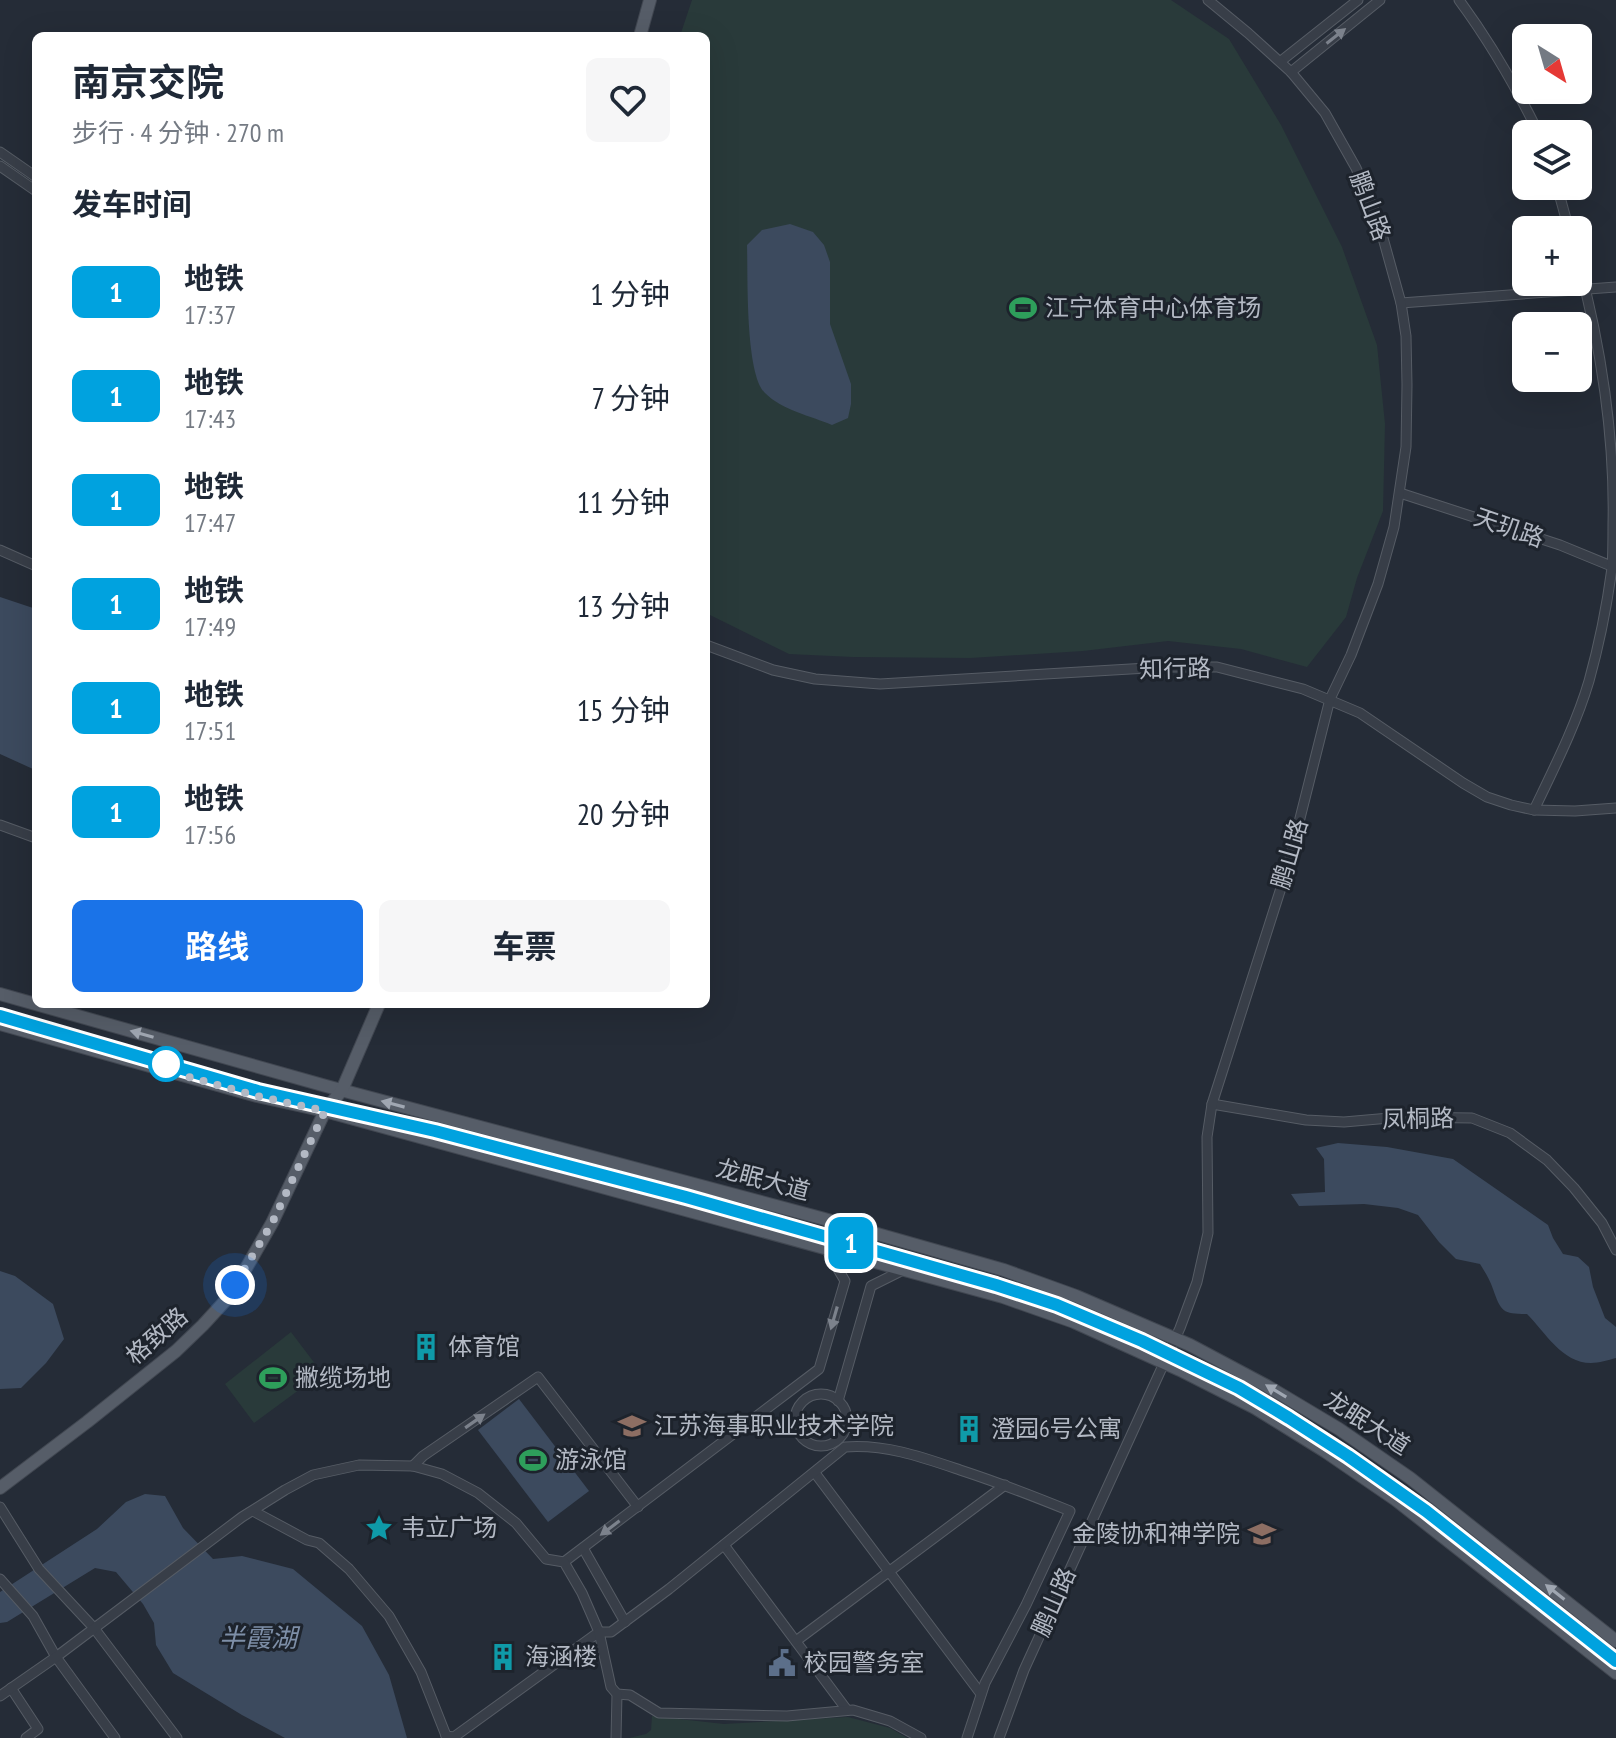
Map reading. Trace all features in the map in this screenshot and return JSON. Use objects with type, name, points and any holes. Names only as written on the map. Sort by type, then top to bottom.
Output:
[{"type":"main road","points":[[641,32],[650,0]]},
{"type":"main road","name":"龙眠大道","points":[[0,994],[32,1003]]},
{"type":"main road","name":"龙眠大道","points":[[50,1008],[821,1218],[1004,1270],[1076,1296],[1175,1339],[1267,1386],[1339,1429],[1410,1478],[1616,1641]]},
{"type":"main road","name":"格致路","points":[[0,1488],[176,1351],[225,1301],[272,1223],[325,1111],[342,1090],[377,1008]]},
{"type":"main road","name":"龙眠大道","points":[[0,1024],[257,1096],[325,1111],[825,1247],[1003,1297],[1074,1322],[1255,1408],[1326,1452],[1384,1492],[1616,1673]]},
{"type":"street","name":"鹏山路","points":[[999,1738],[1024,1670],[1175,1339],[1197,1282],[1208,1233],[1207,1137],[1212,1104],[1288,866],[1330,699],[1351,655],[1378,584],[1394,527],[1406,447],[1406,336],[1401,303],[1378,220],[1356,168],[1325,113],[1291,72],[1208,0]]},
{"type":"street","points":[[1281,61],[1358,0]]},
{"type":"street","points":[[1291,72],[1380,0]]},
{"type":"street","points":[[1459,0],[1518,89],[1532,120]]},
{"type":"street","points":[[0,152],[32,174]]},
{"type":"street","points":[[0,166],[32,188]]},
{"type":"street","points":[[1592,289],[1616,287]]},
{"type":"street","points":[[1401,303],[1512,295]]},
{"type":"street","points":[[1534,810],[1588,682],[1614,568],[1614,486],[1610,443],[1587,296]]},
{"type":"street","name":"天玑路","points":[[1400,493],[1533,536],[1614,568]]},
{"type":"street","points":[[0,550],[32,564]]},
{"type":"street","name":"知行路","points":[[710,646],[773,670],[815,679],[880,684],[1164,667],[1217,667],[1303,689],[1360,713],[1487,797],[1534,810],[1616,808]]},
{"type":"street","points":[[0,825],[32,837]]},
{"type":"street","name":"凤桐路","points":[[1212,1104],[1306,1120],[1344,1122],[1425,1117],[1472,1118],[1510,1133],[1547,1160],[1602,1223],[1616,1250]]},
{"type":"street","points":[[0,1696],[208,1542],[313,1475],[359,1465],[413,1466],[442,1474],[478,1493],[516,1523],[546,1559],[564,1562],[819,1369],[845,1281],[825,1247]]},
{"type":"street","points":[[838,1401],[871,1286],[903,1270]]},
{"type":"street","points":[[413,1466],[538,1377],[638,1507]]},
{"type":"street","points":[[796,1387],[805,1399]]},
{"type":"street","points":[[822,1394],[838,1401],[846,1415],[839,1438],[833,1443],[817,1446],[802,1438],[795,1423],[799,1405],[805,1399],[822,1394]]},
{"type":"street","points":[[839,1438],[845,1447]]},
{"type":"street","points":[[253,1511],[307,1540],[319,1543],[349,1569],[389,1616],[421,1672],[446,1737],[454,1737],[599,1632],[611,1632],[625,1622],[845,1447],[863,1446],[908,1452],[1070,1511],[985,1683],[967,1738]]},
{"type":"street","points":[[815,1473],[981,1694]]},
{"type":"street","points":[[796,1641],[1005,1485]]},
{"type":"street","points":[[0,1507],[39,1569],[94,1628],[177,1738]]},
{"type":"street","points":[[724,1545],[847,1710]]},
{"type":"street","points":[[583,1548],[625,1622]]},
{"type":"street","points":[[564,1562],[599,1632],[611,1687],[617,1694],[616,1738]]},
{"type":"street","points":[[0,1579],[33,1616],[56,1657],[115,1738]]},
{"type":"street","points":[[11,1688],[38,1729],[26,1738]]},
{"type":"street","points":[[617,1694],[630,1695],[659,1713],[787,1716],[853,1710],[890,1721],[921,1738]]},
{"type":"shaded area","points":[[692,0],[1171,0],[1229,39],[1281,125],[1342,247],[1377,345],[1385,424],[1383,511],[1357,578],[1346,617],[1307,667],[1241,649],[1168,641],[1083,651],[970,658],[789,654],[710,615],[710,32],[681,32]]},
{"type":"shaded area","name":"撇缆场地","points":[[291,1332],[322,1373],[254,1423],[225,1384]]},
{"type":"shaded area","points":[[652,1716],[724,1724],[848,1717],[890,1728],[907,1738],[629,1738],[651,1730]]},
{"type":"water","points":[[790,224],[813,232],[824,245],[830,262],[830,324],[851,384],[848,418],[832,425],[772,399],[759,382],[754,366],[749,323],[747,245],[762,230]]},
{"type":"water","points":[[0,597],[32,608],[32,769],[0,754]]},
{"type":"water","points":[[1338,1143],[1387,1147],[1453,1159],[1548,1225],[1563,1254],[1578,1257],[1589,1267],[1605,1318],[1616,1327],[1616,1358],[1591,1363],[1571,1358],[1527,1314],[1504,1310],[1480,1264],[1456,1259],[1418,1215],[1398,1208],[1364,1204],[1299,1206],[1291,1194],[1325,1192],[1324,1159],[1316,1148]]},
{"type":"water","points":[[0,1271],[15,1276],[53,1304],[64,1339],[21,1388],[0,1389]]},
{"type":"water","name":"游泳馆","points":[[519,1399],[589,1491],[548,1522],[478,1430]]},
{"type":"water","name":"半霞湖","points":[[145,1494],[165,1496],[183,1528],[213,1559],[242,1556],[293,1569],[362,1626],[389,1675],[407,1738],[285,1738],[242,1715],[173,1673],[156,1645],[154,1623],[143,1604],[116,1572],[95,1568],[7,1622],[0,1623],[0,1592],[97,1529],[126,1502]]},
{"type":"railway","points":[[0,1016],[258,1091],[435,1131],[659,1190],[1057,1305],[1142,1341],[1239,1388],[1289,1418],[1426,1511],[1616,1661]]},
{"type":"metro line","name":"1","points":[[0,1016],[258,1091],[435,1131],[686,1197],[1057,1305],[1142,1341],[1239,1388],[1289,1418],[1426,1511],[1616,1661]]},
{"type":"place","name":"江宁体育中心体育场","points":[[1023,308]]},
{"type":"place","name":"体育馆","points":[[426,1347]]},
{"type":"place","name":"撇缆场地","points":[[273,1378]]},
{"type":"place","name":"江苏海事职业技术学院","points":[[632,1426]]},
{"type":"place","name":"澄园6号公寓","points":[[969,1429]]},
{"type":"place","name":"游泳馆","points":[[533,1460]]},
{"type":"place","name":"韦立广场","points":[[379,1528]]},
{"type":"place","name":"金陵协和神学院","points":[[1262,1534]]},
{"type":"place","name":"海涵楼","points":[[503,1657]]},
{"type":"place","name":"校园警务室","points":[[782,1663]]},
{"type":"route","points":[[166,1064],[171,1072],[325,1111],[272,1223],[235,1285]]}]
